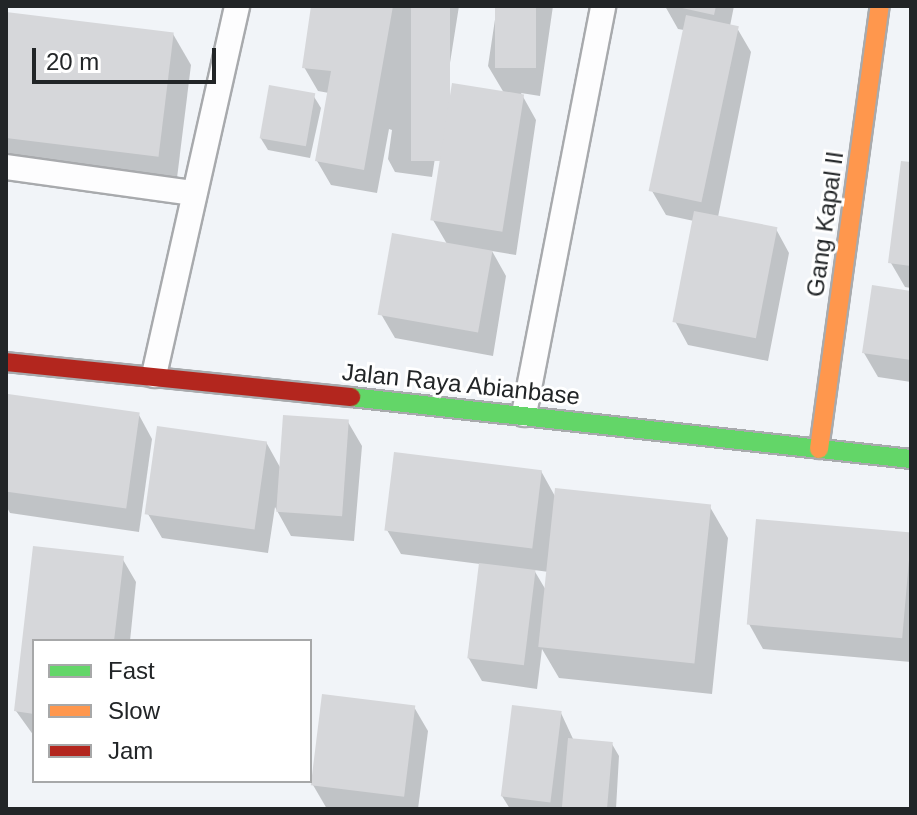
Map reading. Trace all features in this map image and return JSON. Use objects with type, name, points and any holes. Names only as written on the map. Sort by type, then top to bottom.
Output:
[{"type":"main road","name":"Gang Kapal II","points":[[819,449],[880,6]]},
{"type":"main road","name":"Jalan Raya Abianbase","points":[[6,362],[524,414],[911,459]]},
{"type":"lane","points":[[154,375],[237,6]]},
{"type":"lane","points":[[524,414],[603,6]]},
{"type":"lane","points":[[6,167],[194,193]]},
{"type":"building","points":[[311,6],[393,6],[364,170],[315,161],[331,71],[302,68]]},
{"type":"building","points":[[411,6],[450,6],[450,161],[411,161]]},
{"type":"building","points":[[495,6],[536,6],[536,68],[495,68]]},
{"type":"building","points":[[673,6],[716,6],[714,15]]},
{"type":"building","points":[[6,12],[174,33],[159,157],[6,138]]},
{"type":"building","points":[[686,15],[739,26],[701,202],[649,191]]},
{"type":"building","points":[[452,83],[524,94],[502,232],[430,220]]},
{"type":"building","points":[[269,85],[315,93],[306,146],[260,138]]},
{"type":"building","points":[[901,161],[911,162],[911,266],[888,263]]},
{"type":"building","points":[[694,211],[777,227],[756,338],[672,322]]},
{"type":"building","points":[[392,233],[492,251],[478,332],[378,315]]},
{"type":"building","points":[[872,285],[911,291],[911,360],[862,353]]},
{"type":"building","points":[[8,394],[140,413],[126,509],[6,492]]},
{"type":"building","points":[[283,415],[349,420],[342,516],[276,512]]},
{"type":"building","points":[[157,426],[267,441],[255,530],[145,514]]},
{"type":"building","points":[[394,452],[542,470],[532,549],[384,530]]},
{"type":"building","points":[[555,488],[711,504],[694,664],[538,647]]},
{"type":"building","points":[[756,519],[911,533],[902,638],[747,625]]},
{"type":"building","points":[[33,546],[124,556],[114,639],[32,639],[32,714],[14,711]]},
{"type":"building","points":[[479,563],[536,570],[524,665],[467,658]]},
{"type":"building","points":[[322,694],[415,705],[404,797],[311,785]]},
{"type":"building","points":[[512,705],[562,711],[550,802],[501,796]]},
{"type":"building","points":[[568,738],[613,742],[607,809],[562,809]]},
{"type":"traffic: fast","points":[[351,397],[911,459]]},
{"type":"traffic: slow","points":[[819,449],[880,6]]},
{"type":"traffic: jam","points":[[6,362],[351,397]]}]
